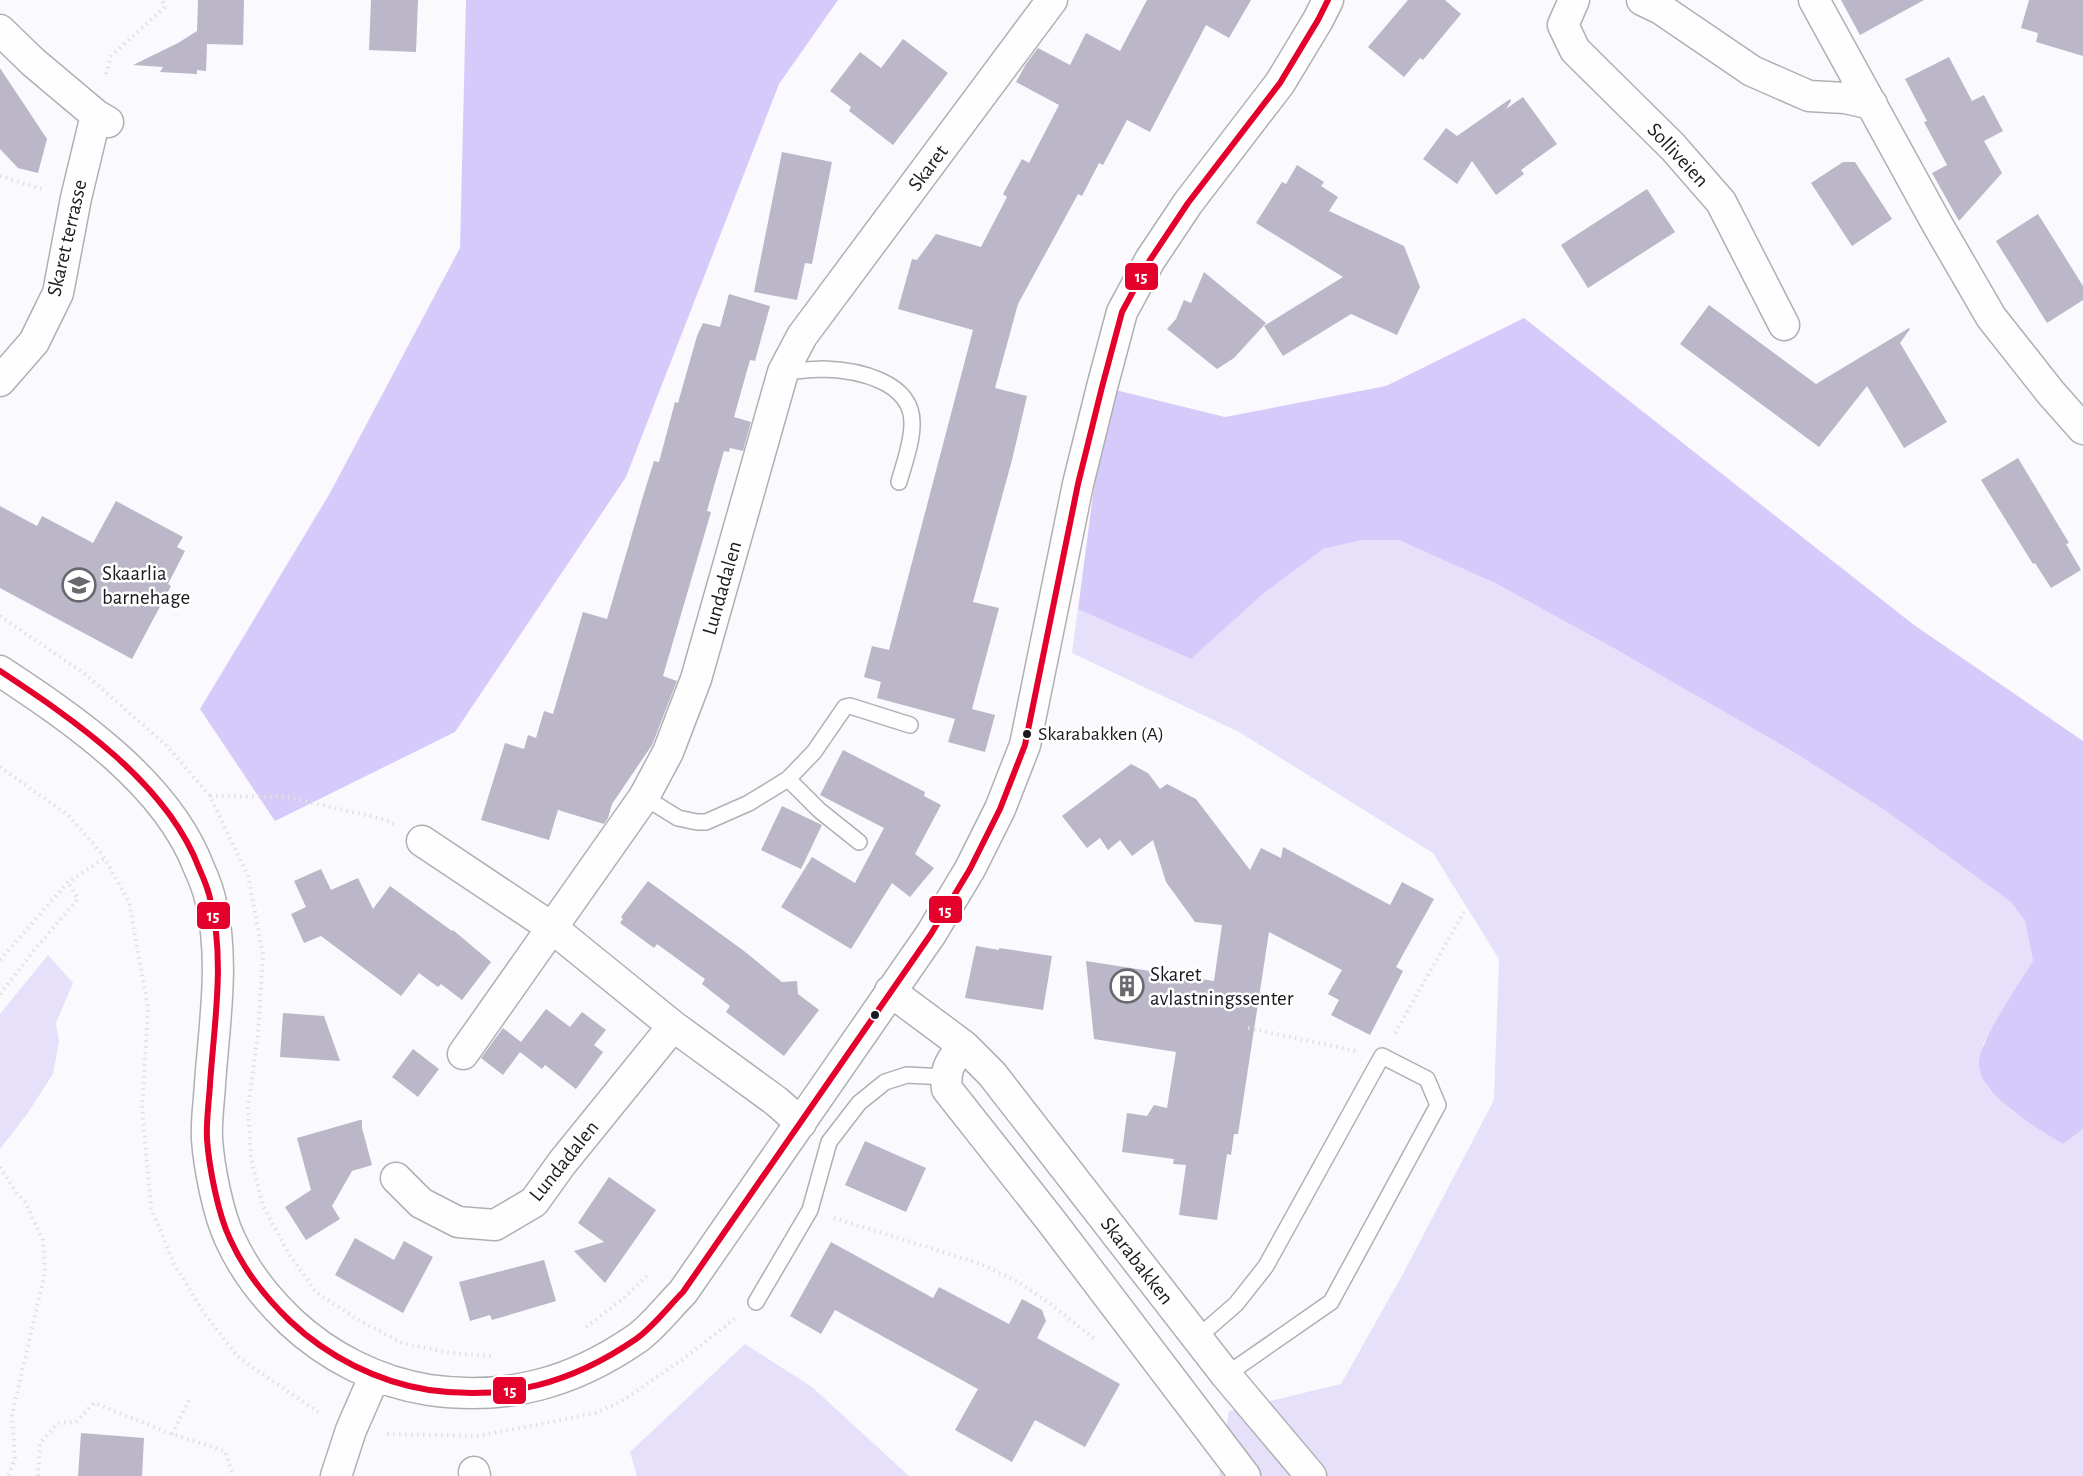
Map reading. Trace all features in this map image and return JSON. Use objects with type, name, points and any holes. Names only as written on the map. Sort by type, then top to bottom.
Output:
[{"type":"street","name":"Skaret","points":[[802,336],[1052,0]]},
{"type":"street","points":[[0,671],[54,707],[110,751],[147,789],[178,826],[198,865],[212,903],[218,961],[207,1138],[214,1188],[229,1237],[247,1270],[274,1305],[304,1334],[335,1356],[375,1376],[405,1386],[443,1392],[483,1394],[538,1386],[580,1371],[638,1337],[683,1292],[931,934],[970,869],[1000,809],[1025,745],[1078,484],[1122,312],[1150,260],[1188,203],[1280,83],[1328,0]]},
{"type":"street","name":"Solliveien","points":[[1574,0],[1563,25],[1575,50],[1673,147],[1721,202],[1784,325]]},
{"type":"street","points":[[1642,0],[1661,9],[1752,71],[1809,96],[1845,98],[1872,104]]},
{"type":"street","points":[[1815,0],[1936,222],[1991,317],[2051,393],[2083,429]]},
{"type":"street","name":"Skaret terrasse","points":[[0,30],[33,62],[102,118],[76,198],[58,293],[34,342],[0,381]]},
{"type":"street","name":"Lundadalen","points":[[463,1054],[644,797],[668,752],[696,679],[783,372],[802,336]]},
{"type":"street","points":[[422,841],[551,927],[673,1026],[776,1101],[801,1123]]},
{"type":"street","name":"Skarabakken","points":[[890,991],[964,1046],[992,1074],[1226,1375],[1311,1476]]},
{"type":"street","name":"Lundadalen","points":[[396,1178],[421,1203],[458,1222],[495,1225],[534,1202],[562,1163],[673,1026]]},
{"type":"street","points":[[945,1077],[954,1056],[964,1046]]},
{"type":"street","name":"Skarabakken","points":[[945,1077],[947,1089],[1052,1222],[1245,1476]]},
{"type":"street","points":[[336,1476],[351,1430],[375,1376]]},
{"type":"lane","points":[[783,372],[825,369],[887,382],[897,390],[905,399],[910,410],[912,423],[899,482]]},
{"type":"lane","points":[[644,797],[678,818],[706,822],[749,803],[788,779],[814,752],[845,707],[850,706],[910,725]]},
{"type":"lane","points":[[788,779],[819,810],[859,842]]},
{"type":"lane","points":[[1197,1338],[1236,1304],[1266,1266],[1382,1056],[1427,1079],[1438,1105],[1331,1302],[1226,1375]]},
{"type":"lane","points":[[756,1302],[810,1210],[829,1142],[859,1103],[885,1082],[907,1075],[945,1077]]},
{"type":"path","points":[[106,74],[111,56],[165,7],[162,0]]},
{"type":"path","points":[[0,176],[76,198]]},
{"type":"path","points":[[0,616],[85,674],[166,745],[210,796],[248,876],[263,955],[258,1034],[248,1108],[251,1158],[263,1206],[289,1254],[316,1292],[360,1321],[402,1343],[450,1353],[500,1356]]},
{"type":"path","points":[[0,766],[68,815],[105,858],[129,902],[148,1008],[142,1108],[152,1208],[174,1264],[204,1313],[238,1357],[329,1419]]},
{"type":"path","points":[[210,796],[287,797],[387,820],[422,841]]},
{"type":"path","points":[[0,960],[68,882],[105,858]]},
{"type":"path","points":[[0,994],[78,899],[68,882]]},
{"type":"path","points":[[1248,1028],[1382,1056],[1464,912]]},
{"type":"path","points":[[0,1167],[25,1202],[43,1240],[45,1272],[12,1415],[15,1459],[8,1476]]},
{"type":"path","points":[[810,1210],[981,1264],[1020,1283],[1099,1342]]},
{"type":"path","points":[[585,1328],[624,1298],[657,1267]]},
{"type":"path","points":[[596,1413],[622,1401],[683,1359],[756,1302]]},
{"type":"path","points":[[172,1434],[189,1400]]},
{"type":"path","points":[[38,1476],[40,1443],[58,1423],[76,1422],[94,1403],[172,1434],[225,1451],[233,1476]]},
{"type":"shaded area","points":[[466,0],[838,0],[779,84],[626,477],[455,732],[275,821],[200,709],[330,493],[460,248]]},
{"type":"shaded area","points":[[1524,318],[1914,625],[2083,741],[2083,1127],[2063,1144],[2012,1110],[1988,1087],[1981,1075],[1979,1063],[1986,1041],[2033,961],[2025,921],[2011,902],[1886,811],[1792,751],[1610,646],[1493,582],[1399,540],[1362,540],[1323,549],[1264,593],[1191,659],[1078,609],[1107,388],[1225,417],[1386,386]]},
{"type":"shaded area","points":[[1362,540],[1399,540],[1436,555],[1493,582],[1610,646],[1792,751],[1886,811],[2011,902],[2025,921],[2033,961],[1983,1044],[1987,1087],[2013,1112],[2063,1144],[2083,1127],[2083,1476],[1219,1476],[1229,1411],[1341,1384],[1403,1274],[1494,1100],[1499,959],[1433,853],[1239,732],[1072,653],[1078,608],[1191,659],[1264,593],[1323,549]]},
{"type":"shaded area","points":[[48,955],[73,983],[56,1023],[59,1041],[53,1074],[27,1114],[0,1149],[0,1014]]},
{"type":"shaded area","points":[[745,1344],[812,1387],[909,1476],[637,1476],[630,1452]]},
{"type":"building","points":[[198,0],[244,0],[243,45],[207,44],[206,71],[197,70],[197,74],[160,72],[163,67],[133,65],[197,31]]},
{"type":"building","points":[[371,0],[418,0],[416,52],[369,50]]},
{"type":"building","points":[[1147,0],[1251,0],[1229,38],[1206,25],[1150,132],[1127,120],[1103,165],[1099,163],[1082,196],[1078,194],[1018,304],[995,388],[1027,396],[973,602],[999,608],[972,709],[995,715],[985,752],[948,742],[955,719],[877,698],[881,682],[864,677],[872,646],[889,650],[973,330],[898,309],[912,259],[917,260],[936,234],[981,247],[1007,197],[1003,194],[1022,159],[1029,163],[1059,105],[1016,82],[1038,48],[1070,65],[1086,33],[1120,51]]},
{"type":"building","points":[[1408,0],[1445,0],[1461,14],[1423,60],[1420,58],[1404,77],[1368,47]]},
{"type":"building","points":[[1841,0],[1924,0],[1860,35]]},
{"type":"building","points":[[2029,0],[2083,0],[2083,56],[2036,42],[2038,33],[2021,28]]},
{"type":"building","points":[[903,39],[948,73],[893,145],[849,111],[851,107],[830,91],[860,52],[881,68]]},
{"type":"building","points":[[1949,57],[1972,101],[1984,95],[2003,131],[1984,141],[2002,173],[1959,221],[1932,173],[1947,165],[1905,79]]},
{"type":"building","points":[[0,68],[47,139],[38,173],[18,168],[0,149]]},
{"type":"building","points":[[1523,97],[1557,144],[1521,170],[1524,174],[1496,195],[1472,161],[1457,184],[1423,159],[1446,128],[1457,136],[1510,99],[1506,109]]},
{"type":"building","points":[[782,152],[832,162],[812,264],[805,263],[797,300],[754,292]]},
{"type":"building","points":[[1843,162],[1855,162],[1892,219],[1852,246],[1811,183]]},
{"type":"building","points":[[1297,165],[1324,182],[1321,186],[1338,197],[1329,211],[1404,246],[1420,287],[1397,335],[1351,314],[1283,356],[1264,326],[1343,277],[1256,223],[1282,182],[1286,184]]},
{"type":"building","points":[[1647,189],[1675,232],[1588,288],[1561,245]]},
{"type":"building","points":[[2038,214],[2083,286],[2083,300],[2047,323],[1996,241]]},
{"type":"building","points":[[1204,272],[1266,323],[1234,358],[1217,369],[1167,329],[1176,319],[1184,300],[1191,303]]},
{"type":"building","points":[[729,294],[770,306],[755,361],[750,360],[734,417],[751,422],[743,451],[730,448],[729,452],[724,451],[707,511],[711,512],[663,676],[677,681],[652,745],[612,804],[604,824],[558,810],[549,840],[481,820],[505,743],[524,749],[528,735],[536,738],[544,711],[553,714],[583,612],[607,619],[654,461],[659,462],[675,402],[678,403],[697,336],[703,323],[720,327]]},
{"type":"building","points":[[1709,305],[1816,384],[1909,328],[1900,343],[1947,422],[1904,448],[1867,386],[1819,447],[1680,344]]},
{"type":"building","points":[[2018,458],[2069,543],[2066,544],[2081,570],[2051,588],[2035,563],[2033,564],[1981,480]]},
{"type":"building","points":[[116,501],[183,537],[177,547],[185,551],[168,584],[171,586],[132,659],[0,588],[0,506],[37,526],[42,516],[93,543]]},
{"type":"building","points":[[843,750],[925,792],[924,796],[941,805],[915,854],[934,868],[910,897],[892,883],[851,949],[781,907],[812,857],[855,883],[884,828],[820,795]]},
{"type":"building","name":"Skaret avlastningssenter","points":[[1131,764],[1148,773],[1160,789],[1167,784],[1196,799],[1250,870],[1261,848],[1281,858],[1283,847],[1390,905],[1402,882],[1434,899],[1396,967],[1403,971],[1370,1035],[1331,1015],[1339,1000],[1328,994],[1342,970],[1269,932],[1238,1134],[1234,1134],[1231,1155],[1227,1154],[1217,1220],[1179,1215],[1186,1165],[1173,1164],[1174,1159],[1122,1152],[1127,1113],[1147,1116],[1154,1105],[1167,1108],[1176,1052],[1094,1039],[1086,961],[1214,981],[1222,925],[1195,922],[1166,882],[1153,840],[1132,856],[1120,840],[1108,850],[1100,838],[1087,848],[1062,816]]},
{"type":"building","points":[[782,806],[822,825],[801,869],[761,850]]},
{"type":"building","points":[[321,869],[331,890],[358,878],[373,909],[390,886],[453,930],[491,962],[462,1000],[441,984],[438,987],[419,973],[401,996],[321,936],[304,943],[291,914],[306,907],[294,881]]},
{"type":"building","points":[[648,881],[744,951],[782,982],[797,981],[798,994],[819,1010],[784,1056],[726,1012],[730,1006],[702,984],[705,979],[657,944],[654,948],[620,923],[623,919],[621,917]]},
{"type":"building","points":[[976,946],[1052,956],[1043,1010],[965,998]]},
{"type":"building","points":[[546,1009],[570,1027],[582,1012],[606,1030],[594,1045],[603,1052],[576,1089],[545,1065],[542,1069],[520,1052],[503,1075],[481,1058],[503,1028],[521,1042]]},
{"type":"building","points":[[283,1013],[324,1016],[340,1061],[280,1057]]},
{"type":"building","points":[[413,1049],[439,1069],[418,1097],[392,1077]]},
{"type":"building","points":[[362,1120],[372,1165],[352,1171],[332,1206],[340,1219],[306,1240],[285,1207],[311,1190],[297,1138]]},
{"type":"building","points":[[865,1141],[926,1168],[906,1212],[845,1185]]},
{"type":"building","points":[[609,1177],[656,1210],[605,1283],[574,1251],[604,1242],[578,1223]]},
{"type":"building","points":[[355,1238],[394,1260],[404,1241],[433,1257],[403,1313],[335,1275]]},
{"type":"building","points":[[831,1242],[933,1298],[939,1287],[1009,1324],[1022,1299],[1042,1310],[1046,1321],[1037,1338],[1120,1384],[1085,1447],[1035,1420],[1012,1462],[955,1430],[978,1389],[835,1310],[821,1334],[790,1316]]},
{"type":"building","points":[[544,1260],[556,1301],[492,1320],[490,1315],[470,1321],[459,1282]]},
{"type":"building","points":[[81,1433],[144,1438],[142,1476],[78,1476]]},
{"type":"transit line","name":"15","points":[[0,671],[87,732],[141,781],[165,808],[184,837],[203,876],[215,925],[218,970],[207,1125],[210,1163],[218,1204],[226,1229],[242,1262],[264,1293],[290,1321],[337,1357],[373,1374],[410,1386],[458,1393],[485,1393],[538,1385],[588,1367],[636,1339],[683,1292],[931,934],[970,869],[1000,809],[1025,745],[1078,484],[1122,312],[1150,260],[1188,203],[1280,83],[1328,0]]},
{"type":"place","name":"Skaarlia barnehage","points":[[79,585]]},
{"type":"place","name":"Skarabakken (A)","points":[[1027,734]]},
{"type":"place","name":"Skaret avlastningssenter","points":[[1127,986]]}]
